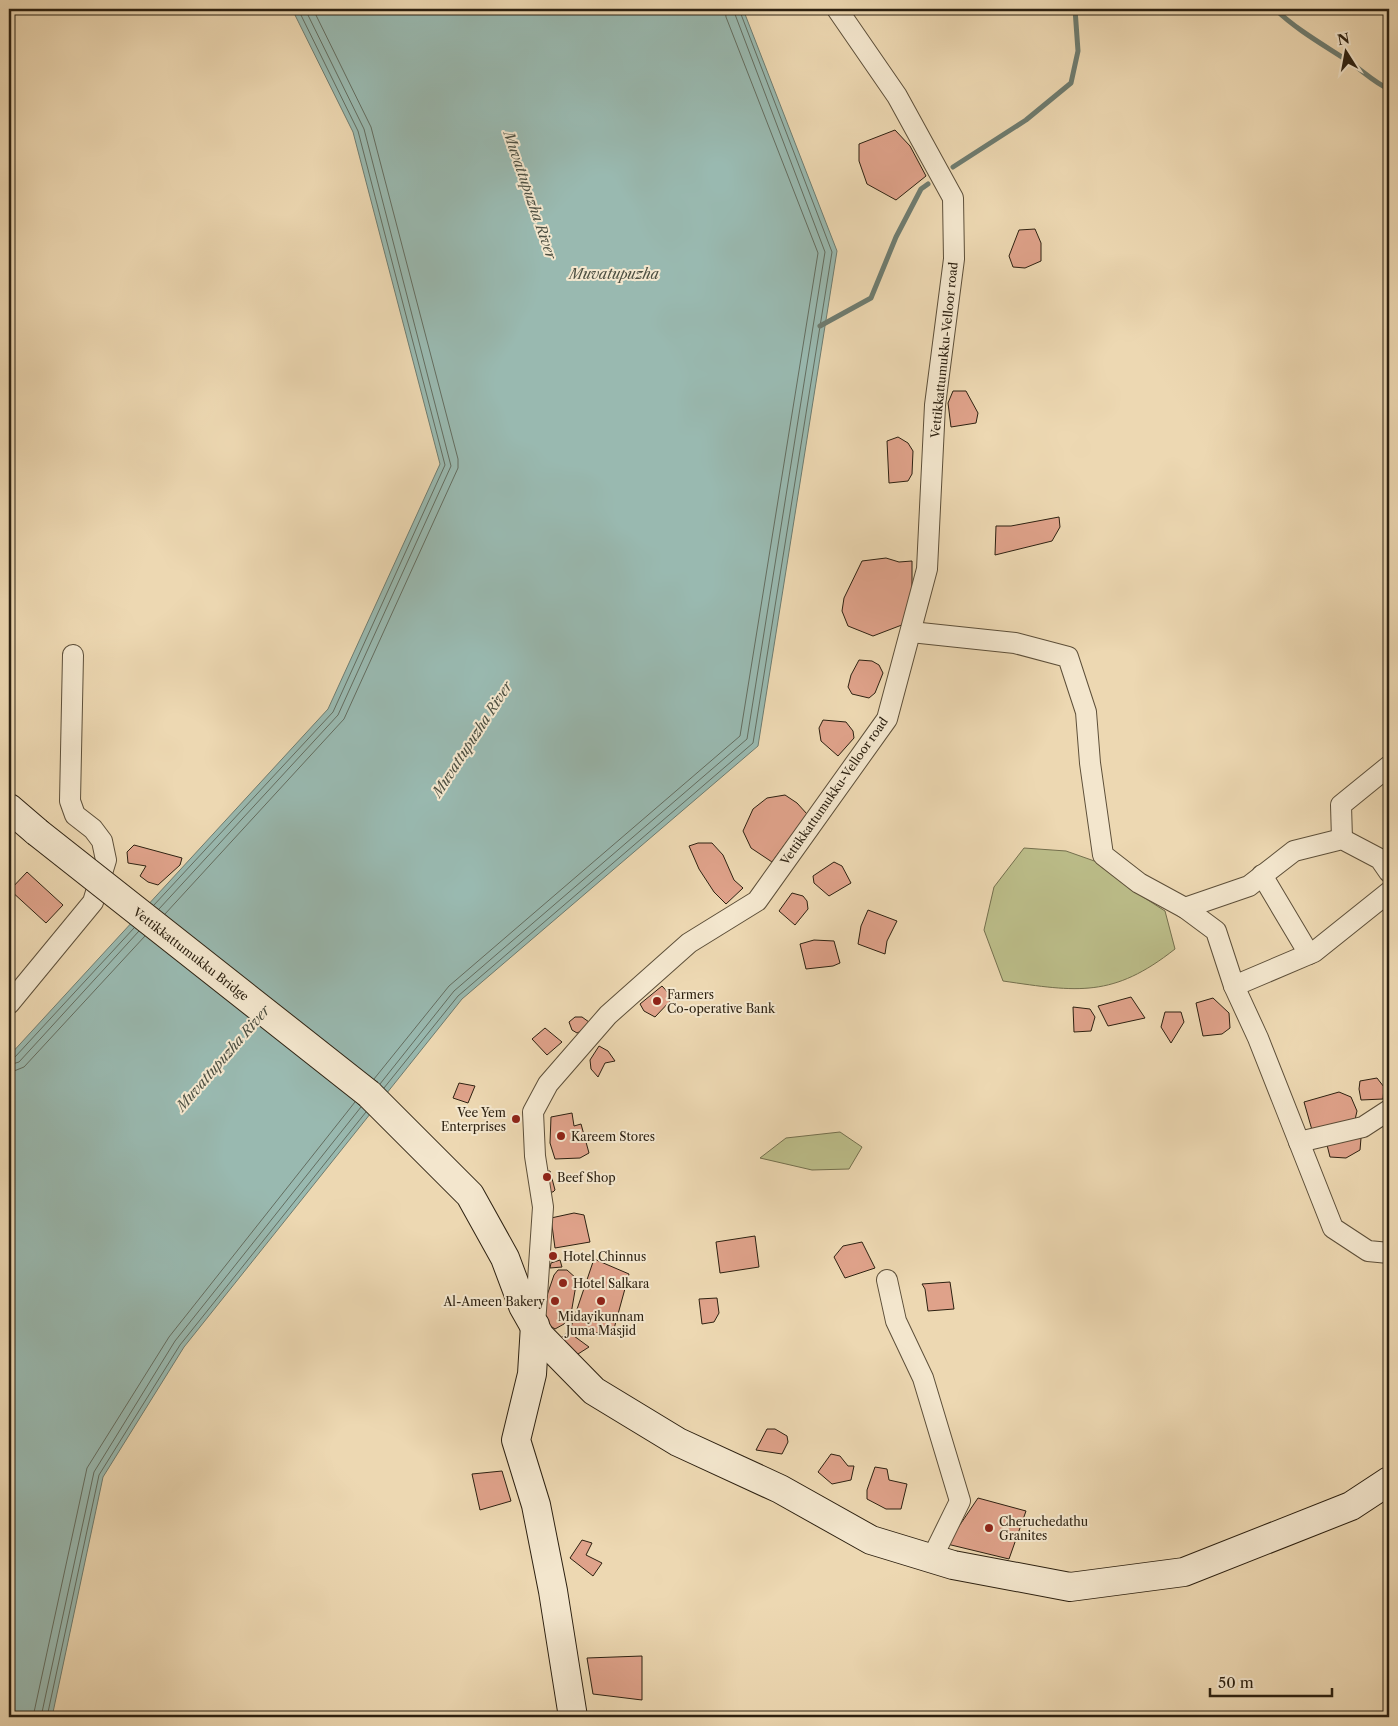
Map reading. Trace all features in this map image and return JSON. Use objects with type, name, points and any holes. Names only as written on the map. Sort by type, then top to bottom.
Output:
[{"type":"main road","name":"Vettikkattumukku Bridge","points":[[9,808],[369,1094],[470,1195],[506,1258],[523,1306],[540,1336],[594,1391],[678,1442],[780,1489],[871,1540],[931,1560],[999,1575],[1070,1587],[1184,1572],[1351,1506],[1389,1482]]},
{"type":"main road","points":[[535,1325],[532,1374],[516,1440],[536,1505],[554,1591],[573,1717]]},
{"type":"street","name":"Vettikkattumukku-Velloor road","points":[[535,1325],[543,1207],[535,1156],[533,1112],[548,1084],[608,1014],[682,950],[757,901],[887,719],[927,569],[935,405],[954,259],[953,198],[897,96],[837,9]]},
{"type":"street","points":[[910,632],[1015,643],[1068,657],[1086,712],[1090,762],[1103,854],[1139,883],[1185,908],[1216,931],[1234,986],[1258,1038],[1333,1228],[1368,1251],[1389,1253]]},
{"type":"street","points":[[9,1004],[93,902],[106,860],[102,841],[93,828],[75,815],[70,801],[73,655]]},
{"type":"street","points":[[1342,839],[1341,805],[1389,766]]},
{"type":"street","points":[[1185,908],[1249,886],[1294,851],[1342,839],[1380,859],[1389,872]]},
{"type":"street","points":[[1262,876],[1309,954]]},
{"type":"street","points":[[1234,986],[1309,954],[1389,892]]},
{"type":"street","points":[[1299,1142],[1363,1127],[1389,1110]]},
{"type":"street","points":[[888,1280],[896,1321],[923,1378],[960,1502],[931,1560]]},
{"type":"green space","points":[[1024,848],[1066,851],[1117,869],[1137,893],[1165,911],[1175,949],[1153,965],[1133,976],[1113,984],[1094,988],[1053,988],[1003,981],[984,930],[994,887]]},
{"type":"green space","points":[[840,1132],[862,1147],[849,1169],[812,1170],[760,1158],[786,1138]]},
{"type":"water","name":"Muvatupuzha","points":[[292,9],[743,9],[837,251],[758,746],[462,999],[184,1347],[103,1477],[52,1717],[9,1717],[9,1056],[328,709],[440,464],[353,132]]},
{"type":"building","points":[[895,130],[910,146],[926,176],[896,200],[867,184],[859,161],[859,144]]},
{"type":"building","points":[[1035,229],[1041,243],[1041,261],[1025,268],[1013,267],[1009,256],[1019,230]]},
{"type":"building","points":[[953,391],[966,391],[978,413],[976,423],[951,427],[948,403]]},
{"type":"building","points":[[898,437],[908,443],[913,451],[912,474],[908,481],[889,483],[887,441]]},
{"type":"building","points":[[1059,517],[1060,527],[1052,541],[995,555],[996,526],[1011,526]]},
{"type":"building","points":[[886,558],[899,562],[912,561],[912,589],[907,623],[873,636],[848,626],[842,611],[844,598],[862,561]]},
{"type":"building","points":[[859,660],[872,661],[879,665],[883,673],[875,693],[869,698],[852,694],[848,687],[851,675]]},
{"type":"building","points":[[823,720],[846,722],[853,731],[854,738],[838,756],[821,741],[819,728]]},
{"type":"building","points":[[785,795],[797,803],[807,814],[772,862],[751,848],[743,831],[753,809],[767,798]]},
{"type":"building","points":[[698,843],[712,843],[723,855],[734,880],[743,888],[726,904],[714,892],[699,869],[689,846]]},
{"type":"building","points":[[134,845],[182,858],[180,865],[158,885],[148,882],[140,876],[146,866],[128,863],[127,852]]},
{"type":"building","points":[[834,862],[842,866],[851,883],[829,896],[814,883],[813,876]]},
{"type":"building","points":[[27,872],[63,905],[46,923],[10,890]]},
{"type":"building","points":[[792,893],[803,896],[807,901],[808,909],[795,925],[779,911]]},
{"type":"building","points":[[868,910],[897,921],[887,941],[885,954],[858,944],[861,926]]},
{"type":"building","points":[[814,940],[834,941],[840,963],[833,966],[806,969],[800,944]]},
{"type":"building","name":"Farmers Co-operative Bank","points":[[662,986],[673,998],[655,1017],[644,1011],[640,1004]]},
{"type":"building","points":[[1131,997],[1145,1018],[1108,1026],[1098,1006]]},
{"type":"building","points":[[1213,998],[1229,1013],[1230,1028],[1222,1034],[1203,1036],[1196,1003]]},
{"type":"building","points":[[1073,1007],[1090,1009],[1095,1017],[1091,1031],[1074,1032]]},
{"type":"building","points":[[1165,1012],[1181,1012],[1184,1022],[1171,1043],[1161,1027]]},
{"type":"building","points":[[575,1017],[582,1017],[589,1022],[583,1030],[577,1033],[572,1030],[569,1022]]},
{"type":"building","points":[[545,1028],[562,1042],[547,1055],[532,1039]]},
{"type":"building","points":[[599,1046],[608,1051],[615,1061],[605,1063],[598,1077],[591,1069],[590,1060]]},
{"type":"building","points":[[1377,1078],[1384,1087],[1383,1099],[1361,1100],[1360,1081]]},
{"type":"building","points":[[459,1083],[475,1086],[468,1103],[453,1098]]},
{"type":"building","points":[[1339,1092],[1351,1097],[1357,1111],[1354,1124],[1312,1130],[1304,1102]]},
{"type":"building","points":[[572,1113],[574,1126],[581,1124],[589,1153],[580,1158],[555,1159],[550,1143],[551,1117]]},
{"type":"building","points":[[1343,1137],[1361,1138],[1360,1150],[1346,1158],[1330,1157],[1326,1141]]},
{"type":"building","points":[[550,1171],[555,1190],[553,1192],[546,1192],[542,1172]]},
{"type":"building","points":[[574,1213],[584,1215],[590,1242],[555,1248],[551,1218]]},
{"type":"building","points":[[755,1236],[759,1267],[720,1273],[716,1242]]},
{"type":"building","points":[[862,1242],[875,1268],[845,1278],[834,1257],[843,1246]]},
{"type":"building","points":[[548,1252],[556,1254],[556,1261],[551,1261]]},
{"type":"building","name":"Midayikunnam Juma Masjid","points":[[594,1259],[629,1274],[612,1336],[571,1327]]},
{"type":"building","points":[[560,1260],[562,1267],[550,1268],[551,1263]]},
{"type":"building","points":[[558,1270],[567,1270],[577,1279],[571,1314],[564,1324],[555,1329],[543,1321],[543,1307],[554,1275]]},
{"type":"building","points":[[950,1282],[954,1309],[928,1311],[925,1289],[922,1284]]},
{"type":"building","points":[[717,1298],[719,1313],[714,1322],[702,1324],[699,1299]]},
{"type":"building","points":[[565,1334],[574,1336],[589,1347],[578,1354],[572,1354],[559,1340]]},
{"type":"building","points":[[767,1429],[775,1429],[787,1436],[788,1442],[782,1454],[756,1450]]},
{"type":"building","points":[[831,1454],[840,1456],[848,1466],[854,1466],[851,1480],[832,1484],[818,1472]]},
{"type":"building","points":[[875,1467],[887,1469],[889,1480],[907,1484],[901,1509],[886,1509],[867,1499],[867,1490]]},
{"type":"building","points":[[502,1471],[511,1501],[480,1510],[472,1474]]},
{"type":"building","name":"Cheruchedathu Granites","points":[[978,1498],[1026,1511],[1009,1559],[947,1544]]},
{"type":"building","points":[[582,1540],[592,1543],[586,1555],[602,1563],[593,1576],[570,1558]]},
{"type":"building","points":[[642,1656],[642,1700],[593,1694],[587,1658]]},
{"type":"waterway","points":[[953,167],[1026,120],[1071,83],[1078,51],[1075,9]]},
{"type":"waterway","points":[[1275,9],[1302,31],[1389,89]]},
{"type":"waterway","points":[[820,326],[871,298],[896,237],[921,189],[928,184]]},
{"type":"place","name":"Farmers Co-operative Bank","points":[[657,1001]]},
{"type":"place","name":"Vee Yem Enterprises","points":[[516,1119]]},
{"type":"place","name":"Kareem Stores","points":[[561,1136]]},
{"type":"place","name":"Beef Shop","points":[[547,1177]]},
{"type":"place","name":"Hotel Chinnus","points":[[553,1256]]},
{"type":"place","name":"Hotel Salkara","points":[[563,1283]]},
{"type":"place","name":"Al-Ameen Bakery","points":[[555,1301]]},
{"type":"place","name":"Midayikunnam Juma Masjid","points":[[601,1301]]},
{"type":"place","name":"Cheruchedathu Granites","points":[[989,1528]]},
{"type":"water label","name":"Muvattupuzha River","points":[[530,195]]},
{"type":"water label","name":"Muvattupuzha River","points":[[472,739]]},
{"type":"water label","name":"Muvattupuzha River","points":[[223,1058]]}]
